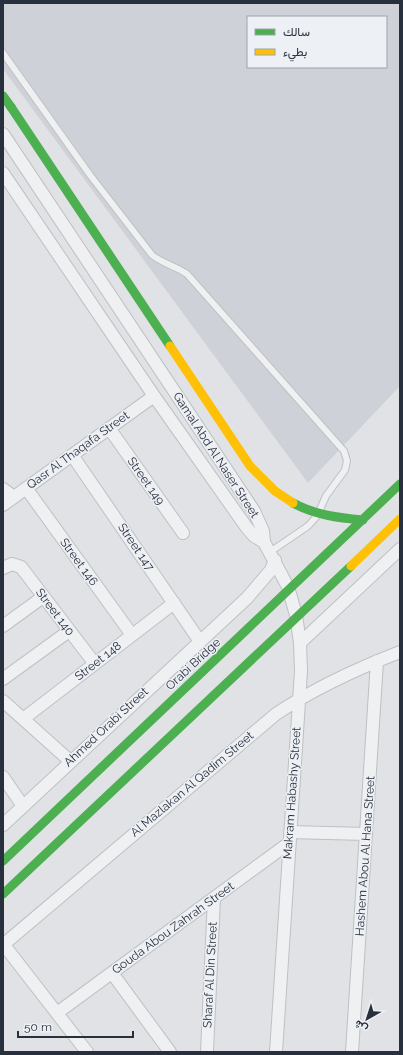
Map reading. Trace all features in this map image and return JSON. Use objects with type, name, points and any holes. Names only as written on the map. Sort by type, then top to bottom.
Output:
[{"type":"main road","points":[[3,96],[12,107],[250,466],[267,485],[287,501],[310,512],[335,518],[363,520]]},
{"type":"main road","name":"Orabi Bridge","points":[[3,861],[400,484]]},
{"type":"main road","points":[[3,894],[400,520]]},
{"type":"street","name":"Gamal Abd Al Naser Street","points":[[4,138],[254,511],[270,551]]},
{"type":"street","name":"Gamal Abd Al Naser Street","points":[[3,173],[154,396],[247,528],[270,551]]},
{"type":"street","name":"Qasr Al Thaqafa Street","points":[[3,505],[154,396]]},
{"type":"street","name":"Street 149","points":[[109,428],[183,533]]},
{"type":"street","name":"Street 147","points":[[72,455],[199,640]]},
{"type":"street","name":"Street 146","points":[[26,488],[132,635]]},
{"type":"street","points":[[3,489],[14,497]]},
{"type":"street","points":[[300,643],[400,549]]},
{"type":"street","name":"Ahmed Orabi Street","points":[[3,825],[255,589],[271,570],[270,551]]},
{"type":"street","name":"Makram Habashy Street","points":[[270,551],[288,587],[296,615],[300,643],[301,671],[276,1052]]},
{"type":"street","name":"Street 140","points":[[7,566],[21,567],[95,664]]},
{"type":"street","points":[[3,626],[43,597]]},
{"type":"street","name":"Street 148","points":[[23,719],[174,603]]},
{"type":"street","points":[[3,679],[69,631]]},
{"type":"street","name":"Al Mazlakan Al Qadim Street","points":[[5,940],[254,731],[298,699],[343,675],[400,652]]},
{"type":"street","name":"Hashem Abou Al Hana Street","points":[[352,1052],[377,661]]},
{"type":"street","points":[[3,701],[70,761]]},
{"type":"street","points":[[3,777],[23,806]]},
{"type":"street","points":[[290,838],[366,834]]},
{"type":"street","name":"Gouda Abou Zahrah Street","points":[[57,1013],[214,898],[290,838]]},
{"type":"street","name":"Sharaf Al Din Street","points":[[207,1052],[214,898]]},
{"type":"street","points":[[5,940],[87,1052]]},
{"type":"street","points":[[112,974],[170,1052]]},
{"type":"lane","points":[[3,53],[90,175],[152,255],[159,261],[174,266],[187,274],[344,451],[347,461],[345,470],[326,496],[317,516],[308,526],[270,551]]},
{"type":"shaded area","points":[[3,3],[400,3],[400,386],[308,483],[3,69]]},
{"type":"traffic: fast","points":[[3,96],[11,107]]},
{"type":"traffic: fast","points":[[11,107],[170,346]]},
{"type":"traffic: fast","points":[[3,861],[400,484]]},
{"type":"traffic: fast","points":[[293,503],[318,513],[363,520]]},
{"type":"traffic: fast","points":[[3,894],[351,566]]},
{"type":"traffic: slow","points":[[170,346],[250,466],[275,491],[293,503]]},
{"type":"traffic: slow","points":[[351,566],[400,519]]}]
